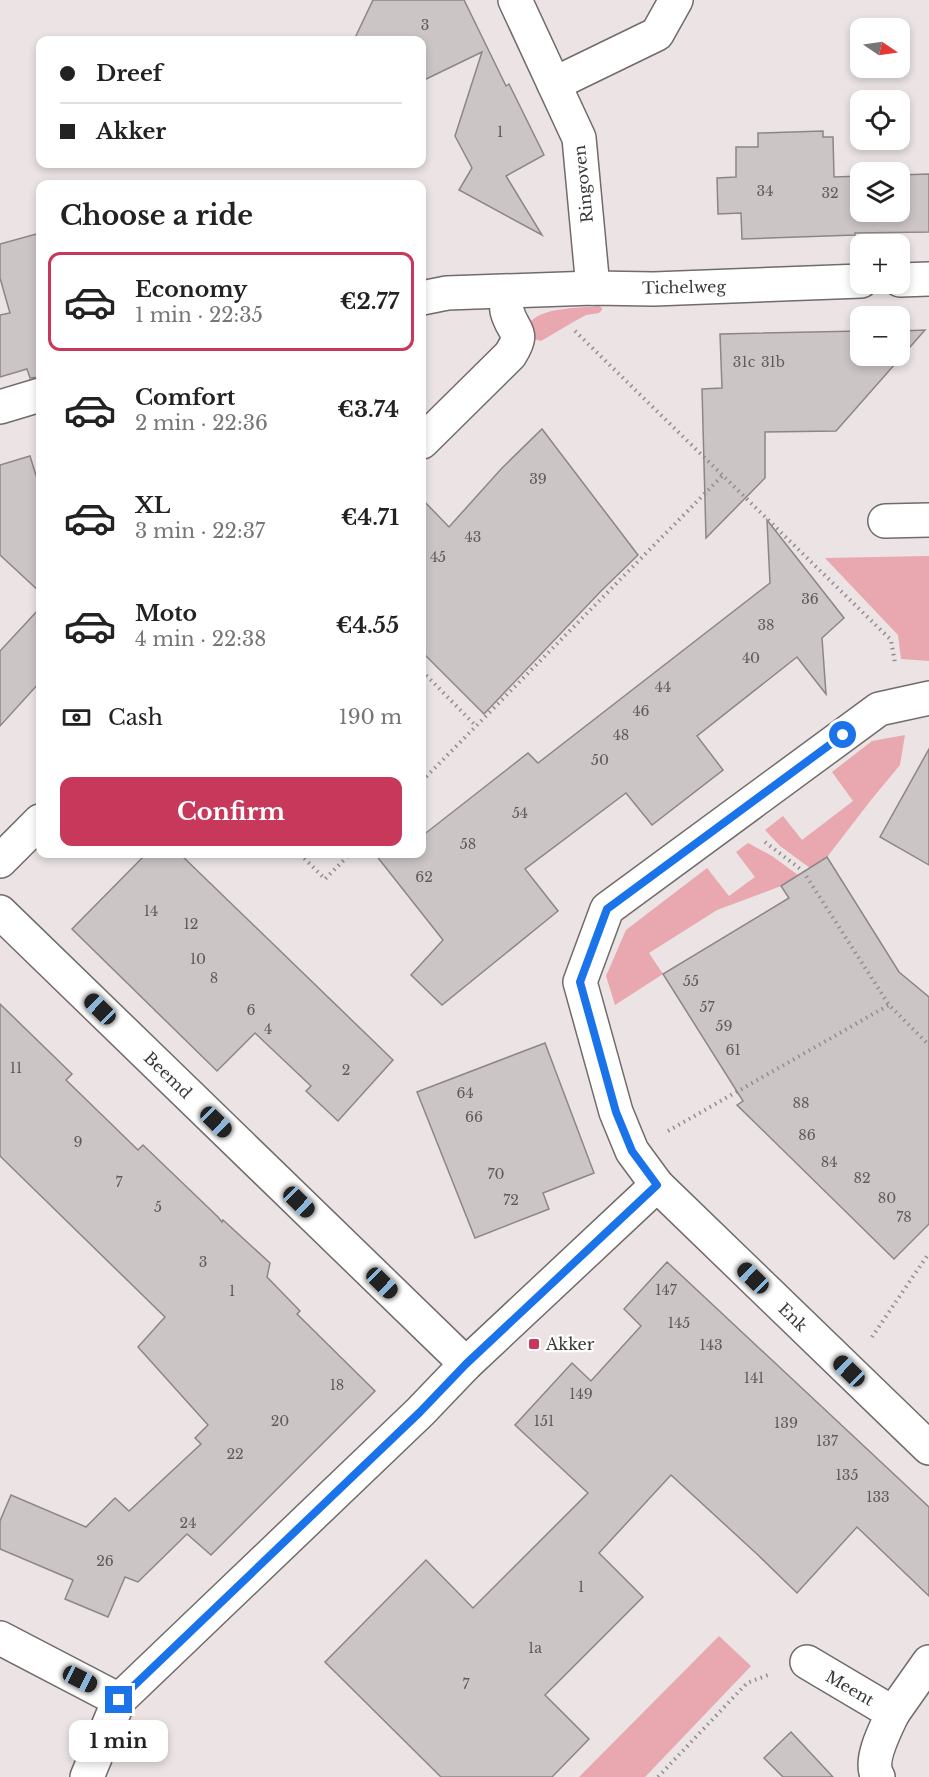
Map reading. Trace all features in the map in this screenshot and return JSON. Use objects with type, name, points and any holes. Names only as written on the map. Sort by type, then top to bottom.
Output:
[{"type":"street","name":"Ringoven","points":[[515,0],[579,138],[594,288]]},
{"type":"street","points":[[554,84],[657,34],[676,0]]},
{"type":"street","points":[[910,280],[929,279]]},
{"type":"street","name":"Tichelweg","points":[[426,297],[447,293],[594,288],[654,289],[850,281]]},
{"type":"street","points":[[426,438],[516,347],[518,339],[507,312],[507,292]]},
{"type":"street","points":[[0,406],[36,397]]},
{"type":"street","points":[[885,521],[929,520]]},
{"type":"street","name":"Enk","points":[[915,701],[879,709],[607,909],[580,982],[616,1112],[632,1151],[657,1185],[929,1448]]},
{"type":"street","points":[[0,861],[36,825]]},
{"type":"street","name":"Beemd","points":[[0,912],[466,1364]]},
{"type":"street","points":[[87,1777],[119,1700],[420,1412],[466,1364],[657,1185]]},
{"type":"street","points":[[0,1638],[119,1700]]},
{"type":"street","name":"Meent","points":[[807,1662],[893,1713]]},
{"type":"street","name":"Meent","points":[[878,1777],[876,1773],[877,1749],[893,1713],[929,1662]]},
{"type":"path","points":[[572,328],[891,640],[915,701]]},
{"type":"path","points":[[426,777],[723,475]]},
{"type":"path","points":[[426,675],[476,726]]},
{"type":"path","points":[[736,813],[759,838],[803,871],[889,1005],[929,1045]]},
{"type":"path","points":[[304,858],[325,879],[346,858]]},
{"type":"path","points":[[632,1151],[889,1005]]},
{"type":"path","points":[[849,1371],[929,1253]]},
{"type":"path","points":[[658,1777],[747,1683],[807,1662]]},
{"type":"shaded area","points":[[599,306],[602,310],[599,313],[586,315],[541,341],[534,339],[529,324],[534,318],[561,309]]},
{"type":"shaded area","points":[[929,556],[929,661],[901,659],[898,635],[825,558]]},
{"type":"shaded area","points":[[905,735],[900,765],[827,857],[810,868],[780,846],[765,830],[783,816],[802,840],[853,801],[832,772],[872,741]]},
{"type":"shaded area","points":[[748,843],[772,856],[798,875],[781,886],[717,910],[649,953],[663,974],[615,1005],[606,976],[626,930],[707,868],[729,896],[755,877],[736,852]]},
{"type":"shaded area","points":[[719,1636],[751,1666],[645,1777],[579,1777]]},
{"type":"building","points":[[373,0],[464,0],[506,86],[509,84],[544,155],[506,176],[542,235],[459,190],[472,168],[455,136],[482,52],[426,79],[426,36],[356,36]]},
{"type":"building","points":[[823,131],[823,137],[833,137],[834,177],[850,176],[850,222],[910,222],[910,175],[929,174],[929,232],[742,239],[741,213],[718,214],[717,178],[736,177],[736,147],[758,147],[758,133]]},
{"type":"building","points":[[36,234],[36,377],[30,378],[27,369],[0,377],[0,315],[10,313],[0,278],[0,244]]},
{"type":"building","points":[[925,330],[910,347],[910,331]]},
{"type":"building","points":[[850,331],[850,366],[893,366],[836,431],[765,432],[765,478],[706,538],[702,389],[722,388],[720,334]]},
{"type":"building","points":[[542,429],[638,555],[484,714],[426,656],[426,503],[449,527],[502,468]]},
{"type":"building","points":[[30,456],[36,475],[36,588],[0,555],[0,465]]},
{"type":"building","points":[[767,520],[844,618],[822,638],[826,694],[797,657],[697,736],[723,770],[652,825],[626,793],[525,869],[558,911],[442,1005],[411,975],[443,940],[378,858],[426,858],[426,833],[528,753],[538,763],[770,583]]},
{"type":"building","points":[[36,612],[36,686],[0,726],[0,651]]},
{"type":"building","points":[[929,749],[929,865],[880,837]]},
{"type":"building","points":[[827,857],[899,972],[929,997],[929,1224],[894,1259],[737,1105],[743,1101],[663,974],[789,898],[781,886]]},
{"type":"building","points":[[142,858],[184,858],[393,1060],[338,1121],[306,1091],[311,1086],[255,1033],[217,1071],[72,929]]},
{"type":"building","points":[[0,1004],[72,1074],[66,1080],[138,1150],[143,1145],[222,1222],[223,1220],[270,1263],[267,1277],[300,1311],[297,1314],[375,1391],[211,1555],[187,1534],[138,1582],[125,1577],[108,1617],[65,1599],[73,1580],[0,1549],[0,1521],[11,1495],[86,1527],[115,1498],[129,1511],[201,1444],[195,1438],[208,1425],[138,1347],[165,1317],[0,1156]]},
{"type":"building","points":[[545,1043],[594,1173],[543,1193],[549,1209],[475,1238],[417,1092]]},
{"type":"building","points":[[667,1262],[929,1507],[929,1596],[857,1527],[797,1593],[671,1475],[599,1553],[643,1597],[545,1695],[589,1739],[552,1777],[441,1777],[325,1662],[426,1560],[473,1608],[588,1493],[515,1425],[572,1363],[591,1381],[641,1326],[624,1309]]},
{"type":"building","points":[[791,1732],[833,1777],[783,1777],[764,1758]]},
{"type":"place","name":"Akker","points":[[534,1344]]},
{"type":"route","points":[[119,1700],[420,1412],[466,1364],[657,1185],[632,1151],[616,1112],[580,982],[607,909],[843,735]]}]
